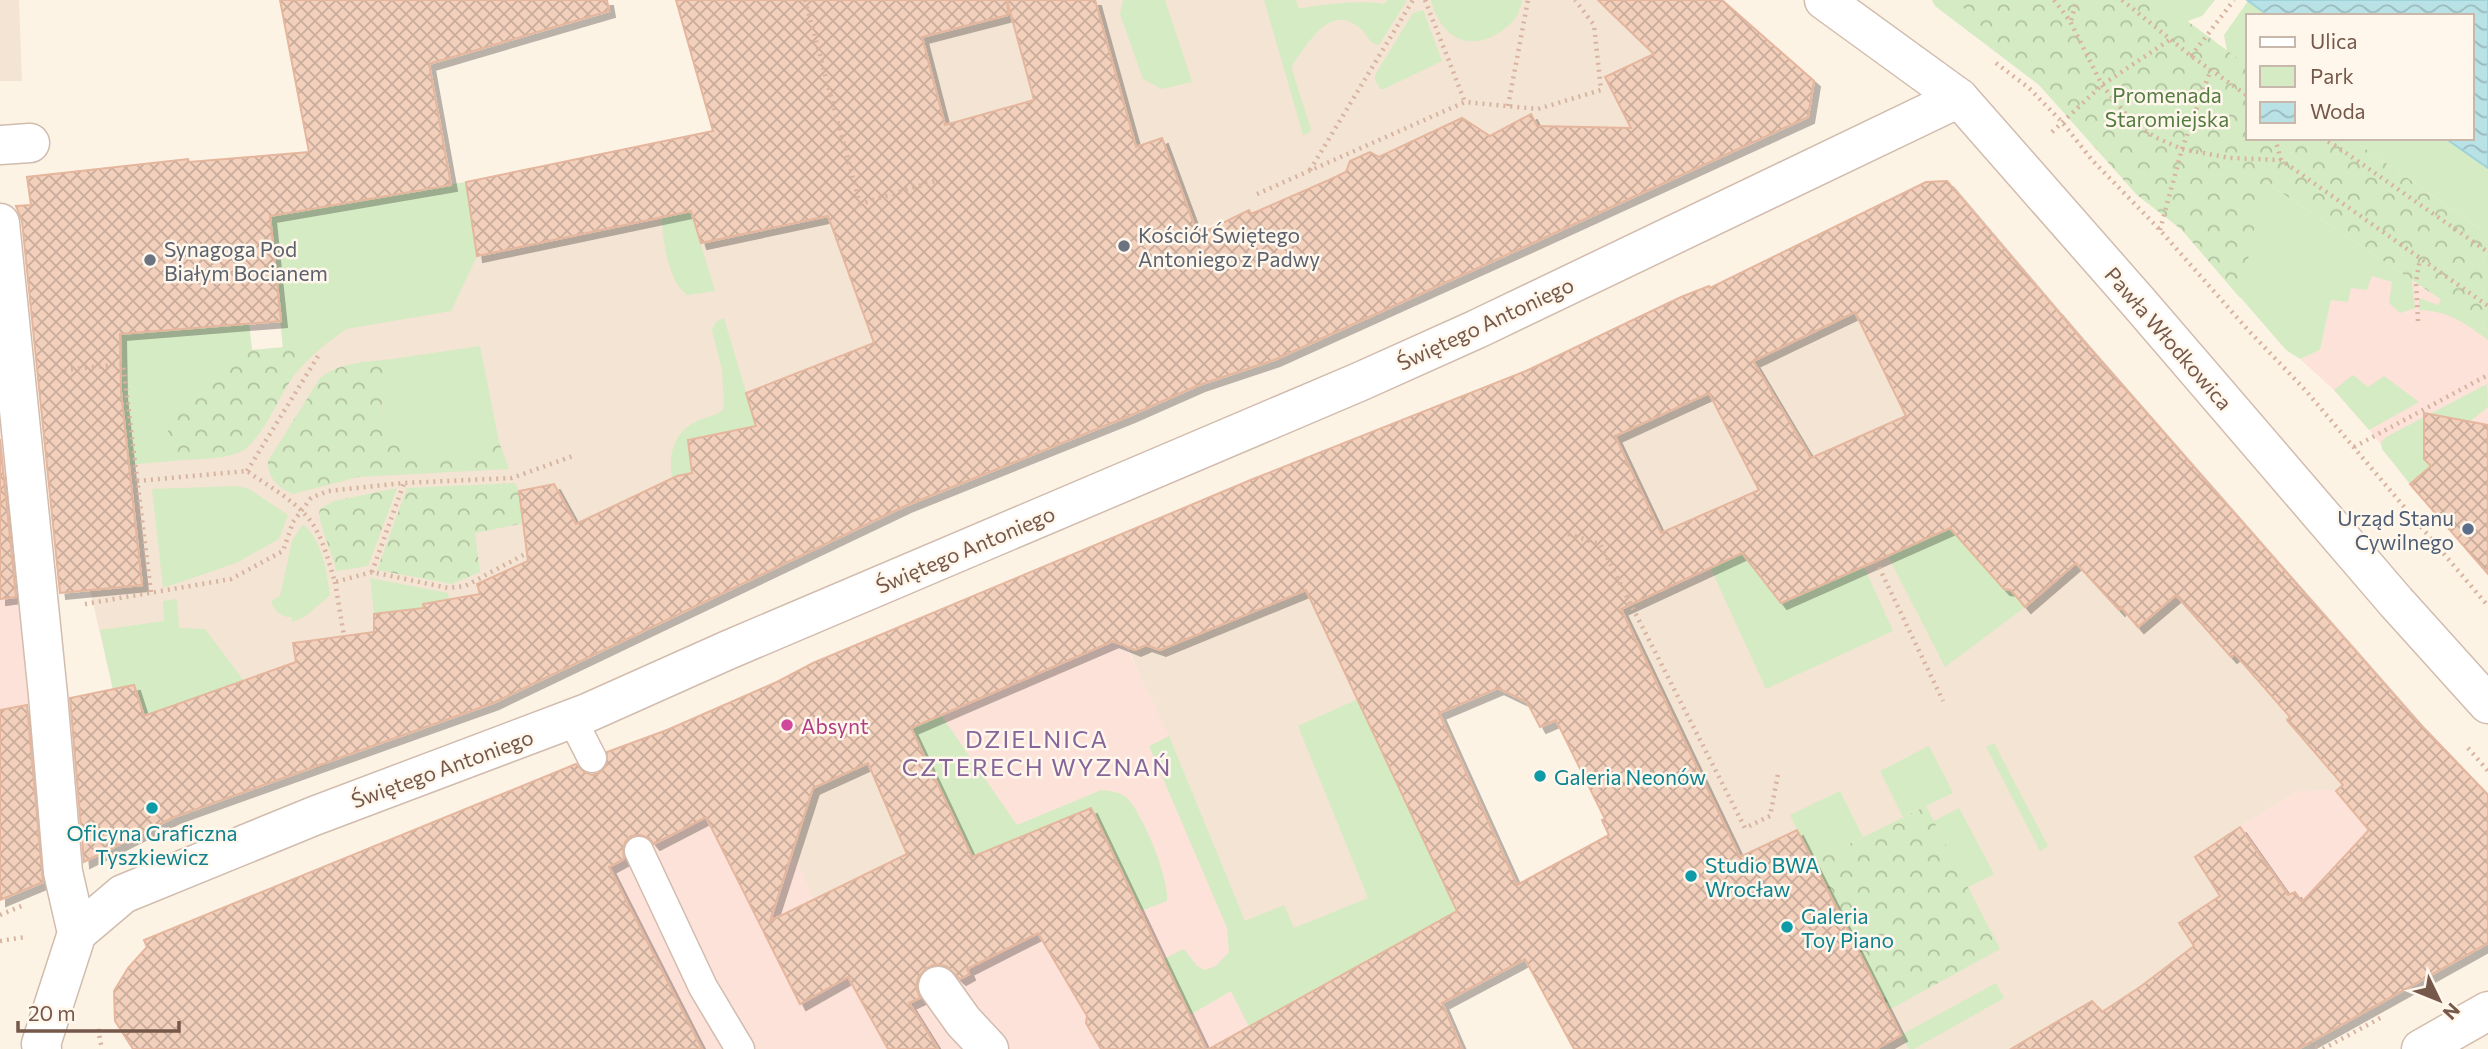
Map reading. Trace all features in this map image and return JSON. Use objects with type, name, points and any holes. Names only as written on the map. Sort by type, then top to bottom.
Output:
[{"type":"street","name":"Pawła Włodkowica","points":[[1824,0],[1959,98],[2396,602],[2488,704]]},
{"type":"street","name":"Świętego Antoniego","points":[[77,933],[123,894],[314,816],[572,719],[775,629],[1383,371],[1477,329],[1959,98]]},
{"type":"street","points":[[0,223],[48,695],[63,872],[77,933],[41,1044],[42,1049]]},
{"type":"street","points":[[938,986],[963,1021],[989,1049]]},
{"type":"street","points":[[2421,1049],[2488,1011]]},
{"type":"lane","points":[[572,719],[592,758]]},
{"type":"lane","points":[[639,851],[703,987],[740,1049]]},
{"type":"path","points":[[805,0],[860,204],[935,181]]},
{"type":"path","points":[[1309,171],[1413,0]]},
{"type":"path","points":[[1425,0],[1465,102]]},
{"type":"path","points":[[1508,106],[1528,0]]},
{"type":"path","points":[[1257,194],[1465,102],[1538,109],[1601,90],[1594,25],[1576,0]]},
{"type":"path","points":[[2054,0],[2070,21],[2102,86],[2134,124],[2182,149],[2230,158],[2281,160],[2488,306]]},
{"type":"path","points":[[2070,21],[2077,0]]},
{"type":"path","points":[[2122,0],[2246,95]]},
{"type":"path","points":[[2191,55],[2234,0]]},
{"type":"path","points":[[2171,39],[2102,86],[2062,122],[2092,160],[2160,230],[2354,447],[2488,606]]},
{"type":"path","points":[[2160,230],[2182,149],[2211,69]]},
{"type":"path","points":[[2276,140],[2281,160]]},
{"type":"path","points":[[2326,140],[2488,253]]},
{"type":"path","points":[[2418,321],[2416,282],[2420,258]]},
{"type":"path","points":[[247,471],[320,353]]},
{"type":"path","points":[[68,369],[123,364],[151,593]]},
{"type":"path","points":[[2354,447],[2488,375]]},
{"type":"path","points":[[93,603],[231,579],[283,551],[293,522],[311,498],[328,491],[404,483],[512,478],[573,456]]},
{"type":"path","points":[[137,481],[247,471],[302,511],[314,527],[326,553],[335,582],[344,636]]},
{"type":"path","points":[[372,572],[404,483]]},
{"type":"path","points":[[1568,534],[1600,544],[1745,828],[1770,816],[1778,774]]},
{"type":"path","points":[[335,582],[372,572],[448,589],[465,586],[527,553]]},
{"type":"path","points":[[1876,561],[1943,701]]},
{"type":"path","points":[[2309,1042],[2321,1049]]},
{"type":"shaded area","points":[[0,0],[19,0],[22,81],[0,81]]},
{"type":"shaded area","points":[[752,0],[1722,0],[1814,81],[1808,117],[1295,350],[1242,214],[1196,231],[1162,138],[1135,147],[869,329],[905,506],[508,696],[347,754],[316,769],[315,766],[174,817],[79,864],[54,705],[75,697],[113,690],[90,590],[143,584],[119,368],[249,323],[252,350],[283,348],[270,215],[466,182],[782,116]]},
{"type":"shaded area","points":[[1947,181],[2182,455],[2417,721],[2336,791],[2297,791],[2240,827],[2288,895],[2295,892],[2306,907],[2299,911],[2365,1013],[2298,1049],[1863,1049],[1766,911],[1592,548],[1430,410],[1526,371],[1645,314],[1730,278],[1926,182]]},
{"type":"shaded area","points":[[2401,273],[2488,331],[2488,574],[2410,484],[2369,429],[2334,390],[2300,359],[2320,350],[2331,300],[2372,276]]},
{"type":"shaded area","points":[[0,398],[47,880],[0,900]]},
{"type":"shaded area","points":[[1253,479],[1457,911],[1346,974],[1245,921],[1086,550]]},
{"type":"shaded area","points":[[1086,550],[1126,646],[1169,736],[1245,921],[1382,1049],[133,1049],[122,1032],[124,1031],[115,1016],[114,991],[128,968],[147,949],[144,940],[548,775],[667,730],[700,802],[787,841],[814,899],[912,852],[938,786],[868,640]]},
{"type":"shaded area","points":[[868,640],[938,787],[912,852],[814,900],[700,802],[667,730]]},
{"type":"shaded area","points":[[2417,721],[2488,795],[2488,943],[2365,1013],[2299,911],[2305,907],[2295,892],[2289,895],[2240,827],[2297,791],[2336,790]]},
{"type":"green space","points":[[1123,0],[1165,0],[1192,82],[1162,89],[1143,79],[1120,14]]},
{"type":"green space","points":[[1264,0],[1296,0],[1299,9],[1342,3],[1384,4],[1388,0],[1407,0],[1379,45],[1352,23],[1342,20],[1332,21],[1323,27],[1307,44],[1293,64],[1292,70],[1311,129],[1303,135]]},
{"type":"green space","points":[[1431,0],[1522,0],[1514,20],[1506,27],[1497,34],[1474,41],[1464,40],[1447,30],[1440,22]]},
{"type":"green space","points":[[1932,0],[2020,0],[2052,95],[1935,6]]},
{"type":"green space","name":"Promenada Staromiejska","points":[[1956,0],[2159,0],[2246,65],[2246,140],[2353,140],[2488,234],[2488,331],[2264,181],[2240,298],[2182,230],[2137,195],[2039,85]]},
{"type":"green space","points":[[2156,0],[2215,0],[2202,16],[2185,22]]},
{"type":"green space","points":[[2248,1],[2266,14],[2246,14],[2246,65],[2227,51],[2224,35]]},
{"type":"green space","points":[[1423,10],[1442,61],[1380,89],[1375,75],[1413,13]]},
{"type":"green space","points":[[2353,140],[2448,140],[2488,168],[2488,234]]},
{"type":"green space","points":[[2264,181],[2412,280],[2415,308],[2400,313],[2389,303],[2392,282],[2372,276],[2367,290],[2351,288],[2348,302],[2331,300],[2320,350],[2300,359],[2286,350],[2182,230]]},
{"type":"green space","points":[[466,182],[477,256],[451,311],[346,329],[327,343],[283,348],[270,215]]},
{"type":"green space","points":[[691,212],[715,291],[687,295],[680,288],[671,270],[661,218]]},
{"type":"green space","points":[[2419,298],[2438,305],[2441,299],[2488,331],[2488,340],[2448,315],[2419,310]]},
{"type":"green space","points":[[724,318],[757,430],[689,440],[692,472],[672,477],[672,451],[678,437],[690,425],[724,408],[722,370],[712,330],[716,322]]},
{"type":"green space","points":[[249,323],[252,350],[224,362],[168,431],[172,461],[128,465],[119,368],[99,335]]},
{"type":"green space","points":[[327,343],[297,372],[249,446],[235,454],[218,458],[172,461],[168,431],[183,397],[224,362],[252,350]]},
{"type":"green space","points":[[480,346],[499,442],[466,456],[444,460],[422,458],[402,448],[388,432],[382,406],[392,359]]},
{"type":"green space","points":[[392,359],[382,406],[384,422],[394,441],[412,454],[433,460],[466,456],[499,442],[509,469],[358,477],[293,494],[283,489],[272,477],[268,461],[320,378],[345,366]]},
{"type":"green space","points":[[2353,375],[2368,387],[2384,376],[2419,402],[2369,430],[2334,390]]},
{"type":"green space","points":[[2487,384],[2488,407],[2424,458],[2431,466],[2410,484],[2382,449],[2381,442]]},
{"type":"green space","points":[[515,483],[519,491],[522,518],[529,518],[530,522],[475,533],[480,572],[452,584],[377,570],[407,488]]},
{"type":"green space","points":[[237,486],[249,489],[288,515],[279,539],[236,563],[163,588],[152,489]]},
{"type":"green space","points":[[397,488],[368,566],[336,571],[319,515],[320,509],[334,501]]},
{"type":"green space","points":[[303,524],[319,548],[330,595],[306,616],[292,622],[292,617],[279,613],[271,601],[280,596],[292,541]]},
{"type":"green space","points":[[1960,524],[2004,588],[2011,590],[2025,607],[1945,667],[1888,556]]},
{"type":"green space","points":[[1742,553],[1781,603],[1864,567],[1893,631],[1766,689],[1710,567]]},
{"type":"green space","points":[[370,578],[448,593],[449,600],[424,604],[424,608],[374,614]]},
{"type":"green space","points":[[177,599],[179,628],[205,629],[244,681],[147,715],[142,710],[134,686],[113,690],[100,630],[164,621],[163,601]]},
{"type":"green space","points":[[1358,699],[1457,911],[1249,1027],[1231,991],[1190,1015],[1163,959],[1184,949],[1197,966],[1205,970],[1216,966],[1229,952],[1227,928],[1149,746],[1169,736],[1245,921],[1284,905],[1294,928],[1368,898],[1298,726]]},
{"type":"green space","points":[[941,715],[1017,825],[1101,790],[1119,793],[1127,798],[1154,847],[1164,877],[1167,901],[1141,911],[1091,808],[972,857],[911,728]]},
{"type":"green space","points":[[1994,743],[2048,846],[2040,851],[1986,747]]},
{"type":"green space","points":[[1929,746],[1953,793],[1903,817],[1880,771]]},
{"type":"green space","points":[[1840,791],[1863,837],[1813,862],[1790,815]]},
{"type":"green space","points":[[1926,806],[2000,949],[1889,1010],[1813,862]]},
{"type":"green space","points":[[1959,808],[1994,874],[1968,887],[1934,821]]},
{"type":"green space","points":[[1996,983],[2004,998],[1914,1049],[1909,1049],[1901,1035]]},
{"type":"water","points":[[2247,0],[2488,0],[2488,168],[2448,140],[2474,140],[2474,14],[2266,14]]},
{"type":"building","points":[[280,0],[607,0],[609,11],[429,64],[451,185],[270,216],[281,321],[120,334],[121,392],[142,585],[60,593],[22,221],[16,206],[31,205],[27,177],[188,159],[189,162],[309,152]]},
{"type":"building","points":[[676,0],[1007,0],[1095,0],[1136,147],[1162,138],[1198,235],[1249,210],[1251,214],[1346,172],[1350,161],[1370,152],[1379,157],[1462,118],[1490,136],[1531,114],[1537,126],[1631,128],[1605,77],[1654,54],[1598,0],[1722,0],[1814,81],[1808,117],[1274,360],[1199,385],[905,506],[493,703],[174,817],[84,862],[70,698],[134,685],[144,716],[296,662],[293,643],[374,632],[374,614],[424,608],[423,604],[480,594],[477,584],[528,561],[519,491],[554,484],[576,524],[677,476],[692,473],[688,440],[756,426],[746,393],[874,343],[828,216],[701,243],[691,211],[477,256],[466,182],[713,131]],"holes":[[[1007,0],[1034,100],[945,125],[922,37],[1008,15]]]},
{"type":"building","points":[[1947,181],[2077,334],[2417,721],[2488,795],[2488,943],[2298,1049],[2011,1049],[2092,1001],[2102,1012],[2194,946],[2179,923],[2220,896],[2195,857],[2240,827],[2288,895],[2295,892],[2302,902],[2369,830],[2336,791],[2343,785],[2287,720],[2290,717],[2235,654],[2231,657],[2176,595],[2138,627],[2076,563],[2025,607],[2011,590],[2004,589],[1950,528],[1781,603],[1742,553],[1621,609],[1740,857],[1797,830],[1901,1035],[1876,1049],[1574,1049],[1525,959],[1442,1003],[1462,1049],[1209,1049],[1457,911],[1306,590],[1160,650],[1146,645],[1135,650],[1113,641],[911,728],[972,857],[1091,808],[1206,1049],[1101,1049],[1086,1023],[1087,1016],[1038,933],[967,969],[969,974],[960,979],[946,966],[935,964],[925,969],[918,978],[916,987],[920,998],[909,1003],[938,1049],[888,1049],[848,977],[800,1004],[706,817],[654,844],[641,835],[631,836],[625,842],[624,859],[609,867],[702,1049],[133,1049],[115,1021],[114,991],[128,968],[147,947],[144,940],[576,764],[584,772],[592,775],[599,773],[606,766],[607,752],[667,730],[777,682],[813,663],[1253,479],[1526,371],[1681,297],[1709,286],[1710,288],[1926,182]],"holes":[[[1855,312],[1906,416],[1811,458],[1753,361]],[[1709,393],[1759,490],[1661,533],[1615,436]],[[1498,688],[1527,702],[1540,727],[1556,720],[1605,819],[1602,820],[1609,835],[1517,885],[1439,713]],[[868,763],[907,854],[770,921],[813,788]]]},
{"type":"building","name":"Urząd Stanu Cywilnego","points":[[2424,413],[2488,425],[2488,574],[2410,484],[2431,466],[2424,459]]},
{"type":"building","points":[[0,439],[16,597],[0,599]]},
{"type":"building","points":[[27,705],[43,882],[0,900],[0,710]]},
{"type":"place","name":"Kościół Świętego Antoniego z Padwy","points":[[1124,246]]},
{"type":"place","name":"Synagoga Pod Białym Bocianem","points":[[150,260]]},
{"type":"place","name":"Urząd Stanu Cywilnego","points":[[2468,529]]},
{"type":"place","name":"Absynt","points":[[787,725]]},
{"type":"place","name":"Galeria Neonów","points":[[1540,776]]},
{"type":"place","name":"Oficyna Graficzna Tyszkiewicz","points":[[152,808]]},
{"type":"place","name":"Studio BWA Wrocław","points":[[1691,876]]},
{"type":"place","name":"Galeria Toy Piano","points":[[1787,927]]},
{"type":"district","name":"DZIELNICA CZTERECH WYZNAŃ","points":[[1037,752]]}]
